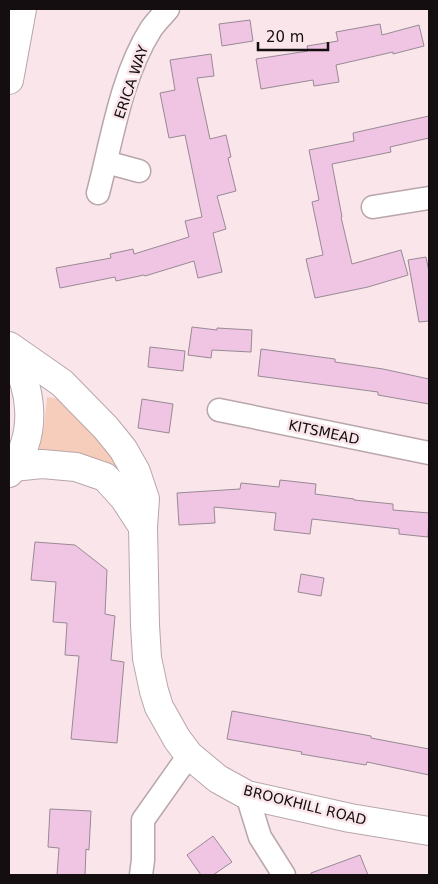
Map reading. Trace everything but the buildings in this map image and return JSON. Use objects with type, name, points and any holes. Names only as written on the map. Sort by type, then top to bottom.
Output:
[{"type":"main road","points":[[9,80],[22,9]]},
{"type":"main road","points":[[9,348],[22,375],[29,400],[30,417],[24,444],[11,470]]},
{"type":"main road","name":"BROOKHILL ROAD","points":[[9,348],[62,383],[106,428],[123,449],[136,472],[145,499],[143,527],[145,625],[149,666],[160,707],[177,739],[190,755],[218,779],[247,794],[350,818],[429,831]]},
{"type":"main road","points":[[11,470],[42,464],[76,467],[105,477],[124,498],[143,527]]},
{"type":"street","name":"ERICA WAY","points":[[98,193],[123,96],[136,56],[152,28],[168,9]]},
{"type":"street","points":[[106,162],[139,171]]},
{"type":"street","points":[[373,207],[429,198]]},
{"type":"street","name":"KITSMEAD","points":[[219,410],[429,453]]},
{"type":"street","points":[[141,875],[144,860],[143,820],[190,755]]},
{"type":"street","points":[[247,794],[260,837],[284,875]]},
{"type":"shaded area","points":[[47,397],[58,399],[87,421],[124,467],[118,473],[90,457],[60,453],[38,454],[44,427]]}]
